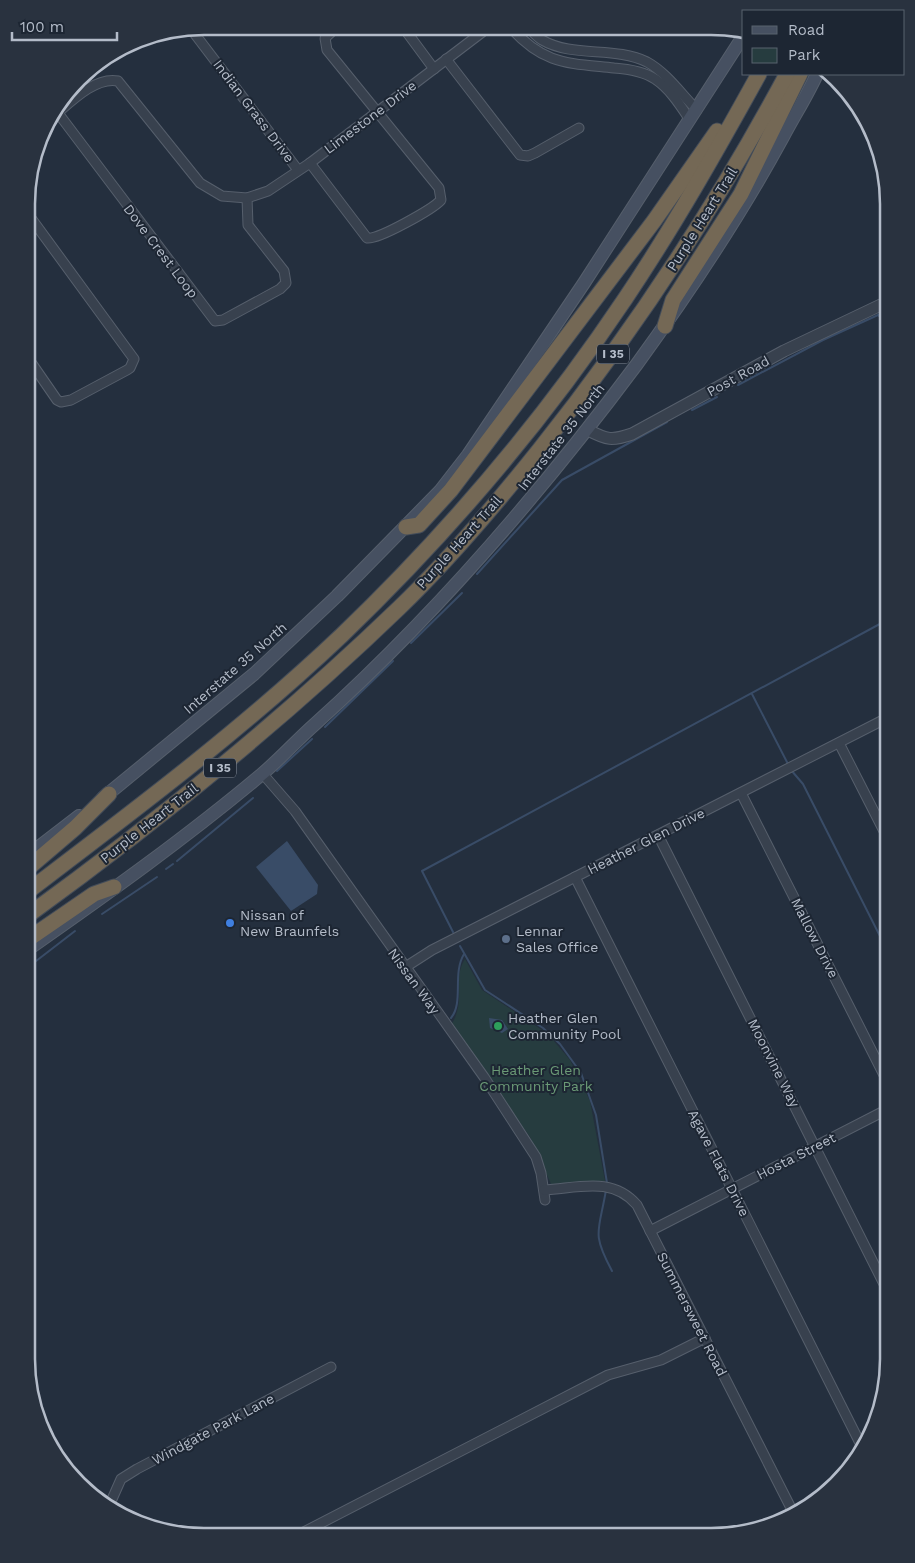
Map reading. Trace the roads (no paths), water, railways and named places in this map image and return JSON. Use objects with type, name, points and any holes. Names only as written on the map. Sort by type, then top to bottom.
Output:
[{"type":"highway","points":[[406,527],[419,525],[462,475],[696,163],[750,75]]},
{"type":"highway","name":"Purple Heart Trail","points":[[35,886],[175,780],[242,724],[340,636],[426,549],[515,445],[601,334],[671,227],[759,75]]},
{"type":"highway","name":"Purple Heart Trail","points":[[35,910],[247,746],[400,606],[463,539],[573,408],[625,337],[724,186],[786,75]]},
{"type":"highway","points":[[665,326],[673,300],[741,194],[800,75]]},
{"type":"highway","points":[[35,862],[75,828],[109,794]]},
{"type":"highway","points":[[35,935],[94,894],[114,888]]},
{"type":"main road","name":"Interstate 35 North","points":[[35,850],[109,794],[254,674],[337,596],[440,491],[468,455],[742,38]]},
{"type":"main road","name":"Interstate 35 North","points":[[35,944],[214,813],[262,773],[372,671],[444,598],[525,508],[588,430],[665,326],[712,256],[762,174],[816,75]]},
{"type":"street","name":"Indian Grass Drive","points":[[197,35],[298,170]]},
{"type":"street","points":[[310,163],[367,238],[372,239],[383,234],[436,205],[441,200],[440,188],[328,50],[325,38],[328,35]]},
{"type":"street","points":[[409,35],[434,69]]},
{"type":"street","name":"Limestone Drive","points":[[64,109],[96,86],[108,80],[118,81],[200,183],[222,196],[247,198],[260,195],[310,163],[478,35]]},
{"type":"street","points":[[518,35],[528,46],[556,60],[624,69],[648,75],[656,80],[693,115]]},
{"type":"street","points":[[537,35],[542,40],[558,46],[632,57],[647,62],[663,74],[693,115]]},
{"type":"street","points":[[446,59],[520,155],[528,156],[535,153],[580,128]]},
{"type":"street","name":"Dove Crest Loop","points":[[60,116],[212,318],[223,320],[280,289],[286,281],[284,271],[248,225],[247,198]]},
{"type":"street","points":[[35,224],[134,359],[127,370],[71,400],[61,402],[57,400],[35,368]]},
{"type":"street","name":"Post Road","points":[[588,430],[604,438],[616,440],[632,434],[808,339],[880,305]]},
{"type":"street","name":"Heather Glen Drive","points":[[404,968],[432,950],[880,722]]},
{"type":"street","points":[[839,744],[880,825]]},
{"type":"street","name":"Nissan Way","points":[[262,773],[295,811],[404,968],[484,1077],[536,1157],[544,1195]]},
{"type":"street","name":"Mallow Drive","points":[[741,793],[880,1067]]},
{"type":"street","name":"Moonvine Way","points":[[658,835],[880,1276]]},
{"type":"street","name":"Agave Flats Drive","points":[[575,877],[733,1188],[781,1290],[859,1441]]},
{"type":"street","name":"Hosta Street","points":[[650,1231],[880,1113]]},
{"type":"street","name":"Summersweet Road","points":[[544,1195],[599,1186],[613,1187],[628,1194],[637,1205],[791,1508]]},
{"type":"street","points":[[311,1528],[608,1374],[661,1360],[705,1338]]},
{"type":"street","name":"Windgate Park Lane","points":[[112,1500],[121,1479],[137,1469],[331,1367]]},
{"type":"water","points":[[287,841],[318,885],[317,894],[291,911],[256,867]]},
{"type":"water","name":"Heather Glen Community Pool","points":[[489,1018],[502,1020],[508,1029],[502,1033],[490,1028]]},
{"type":"waterway","points":[[738,385],[823,340],[880,314]]},
{"type":"waterway","points":[[692,410],[717,397]]},
{"type":"waterway","points":[[477,574],[562,480],[667,422]]},
{"type":"waterway","points":[[411,643],[462,593]]},
{"type":"waterway","points":[[453,932],[422,871],[880,624]]},
{"type":"waterway","points":[[325,727],[393,661]]},
{"type":"waterway","points":[[752,694],[789,766]]},
{"type":"waterway","points":[[277,771],[312,739]]},
{"type":"waterway","points":[[791,770],[803,784],[880,936]]},
{"type":"waterway","points":[[177,861],[253,798]]},
{"type":"waterway","points":[[166,869],[173,864]]},
{"type":"waterway","points":[[102,914],[157,877]]},
{"type":"waterway","points":[[35,962],[75,931]]},
{"type":"waterway","points":[[460,946],[485,990],[543,1028],[560,1044],[581,1073],[596,1115],[607,1183]]},
{"type":"waterway","points":[[451,1018],[457,1004],[459,970],[464,954]]},
{"type":"waterway","points":[[606,1190],[598,1232],[601,1248],[612,1271]]},
{"type":"place","name":"Nissan of New Braunfels","points":[[230,923]]},
{"type":"place","name":"Lennar Sales Office","points":[[506,939]]},
{"type":"place","name":"Heather Glen Community Pool","points":[[498,1026]]},
{"type":"park label","name":"Heather Glen Community Park","points":[[536,1078]]}]
